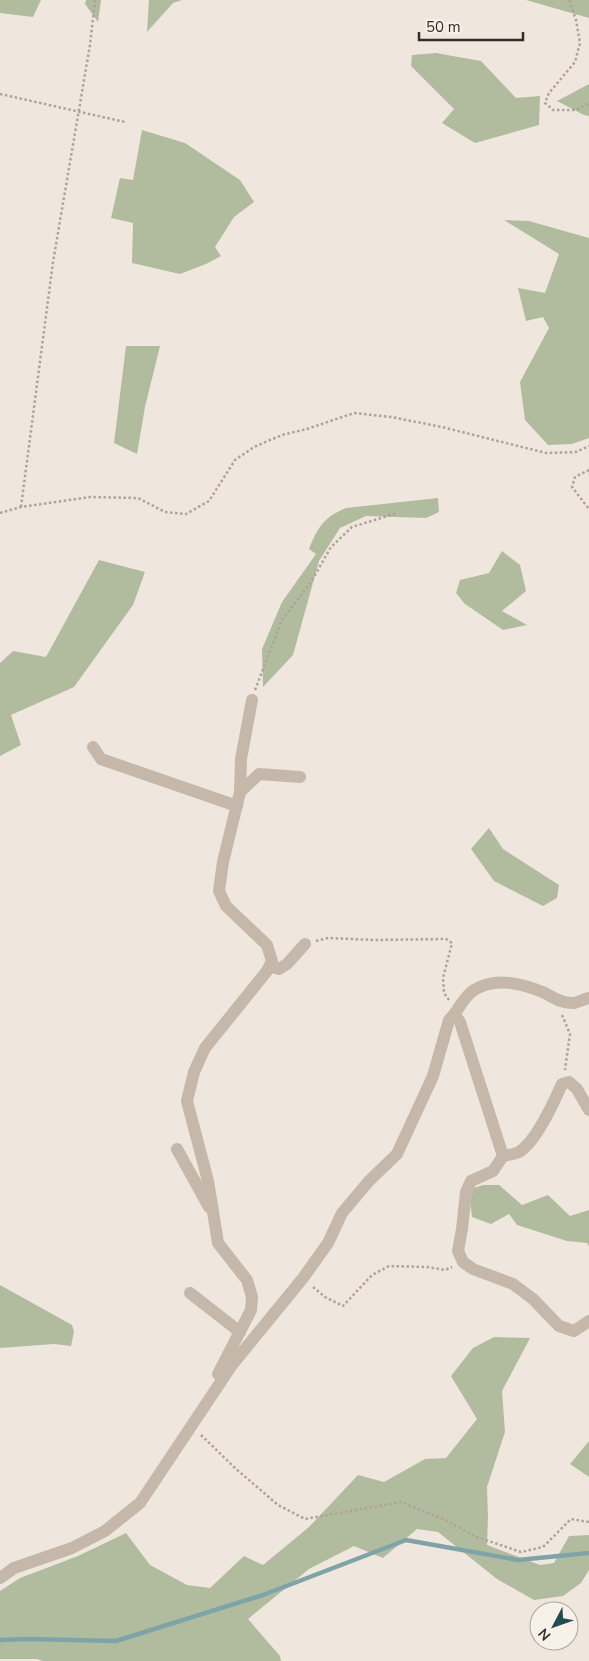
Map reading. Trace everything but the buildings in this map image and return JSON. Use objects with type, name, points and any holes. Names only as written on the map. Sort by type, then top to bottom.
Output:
[{"type":"street","points":[[192,1425],[251,1310],[252,1297],[246,1280],[218,1243],[208,1181],[187,1101],[194,1072],[205,1048],[272,962],[267,945],[226,906],[218,892],[223,862],[240,792],[241,759],[252,700]]},
{"type":"street","points":[[93,747],[101,759],[236,806]]},
{"type":"street","points":[[240,792],[259,774],[300,777]]},
{"type":"street","points":[[270,966],[279,969],[287,964],[305,944]]},
{"type":"street","points":[[0,1578],[14,1568],[72,1548],[105,1531],[140,1502],[232,1364],[303,1278],[328,1243],[342,1213],[369,1181],[397,1154],[433,1076],[449,1020],[466,997],[474,990],[484,986],[499,983],[515,983],[530,987],[561,1001],[574,1003],[589,998]]},
{"type":"street","points":[[456,1013],[504,1156]]},
{"type":"street","points":[[589,1110],[577,1089],[568,1082],[562,1084],[547,1116],[527,1144],[519,1152],[504,1156],[494,1171],[472,1181],[466,1192],[458,1251],[463,1262],[473,1269],[513,1284],[533,1299],[559,1326],[574,1331],[589,1321]]},
{"type":"street","points":[[177,1149],[214,1216]]},
{"type":"street","points":[[190,1293],[240,1332]]},
{"type":"path","points":[[21,506],[54,262],[90,46],[95,0]]},
{"type":"path","points":[[570,0],[580,43],[575,62],[549,92],[545,103],[553,110],[576,110],[589,103]]},
{"type":"path","points":[[0,94],[125,122]]},
{"type":"path","points":[[0,513],[21,506],[90,497],[138,498],[165,512],[186,514],[209,501],[235,460],[254,447],[282,435],[307,429],[354,413],[391,416],[546,453],[576,452],[589,446]]},
{"type":"path","points":[[589,470],[575,477],[572,487],[589,509]]},
{"type":"path","points":[[252,700],[282,620],[311,582],[332,548],[352,527],[397,512]]},
{"type":"path","points":[[305,944],[328,938],[375,940],[446,939],[452,943],[444,978],[444,993],[456,1013]]},
{"type":"path","points":[[558,1011],[563,1016],[570,1034],[562,1084]]},
{"type":"path","points":[[303,1278],[325,1297],[344,1306],[372,1275],[389,1266],[427,1267],[445,1270],[463,1262]]},
{"type":"path","points":[[192,1425],[235,1468],[278,1505],[305,1519],[401,1502],[443,1519],[477,1537],[521,1552],[543,1547],[571,1519],[589,1522]]},
{"type":"green space","points":[[0,0],[41,0],[33,17],[0,13]]},
{"type":"green space","points":[[86,0],[101,0],[98,22],[85,4]]},
{"type":"green space","points":[[149,0],[182,0],[173,3],[147,32]]},
{"type":"green space","points":[[526,0],[589,0],[589,18]]},
{"type":"green space","points":[[436,53],[481,61],[516,98],[540,96],[539,125],[475,143],[442,123],[454,109],[411,66],[412,55]]},
{"type":"green space","points":[[589,84],[589,116],[557,101]]},
{"type":"green space","points":[[142,130],[185,143],[240,180],[254,202],[234,217],[215,247],[221,256],[180,274],[132,263],[133,223],[111,218],[120,178],[133,180]]},
{"type":"green space","points":[[504,220],[529,221],[589,238],[589,438],[572,444],[548,445],[525,420],[520,382],[549,328],[543,317],[526,321],[518,288],[545,293],[559,254]]},
{"type":"green space","points":[[126,346],[160,346],[145,407],[137,454],[114,443]]},
{"type":"green space","points":[[438,498],[439,512],[426,518],[366,516],[340,528],[319,561],[293,655],[263,687],[262,649],[282,602],[316,554],[309,549],[315,535],[327,519],[346,508]]},
{"type":"green space","points":[[502,551],[520,565],[526,591],[502,611],[527,625],[503,630],[465,604],[456,593],[460,580],[489,573]]},
{"type":"green space","points":[[99,560],[145,572],[133,605],[74,687],[11,715],[21,745],[0,756],[0,663],[13,651],[46,657]]},
{"type":"green space","points":[[489,828],[503,849],[559,885],[557,898],[543,906],[494,881],[471,849]]},
{"type":"green space","points":[[483,1185],[499,1185],[522,1205],[548,1195],[570,1216],[589,1210],[589,1246],[587,1243],[567,1241],[517,1225],[509,1214],[491,1224],[472,1217],[470,1200],[474,1188]]},
{"type":"green space","points":[[0,1285],[72,1325],[74,1331],[71,1346],[54,1344],[0,1348]]},
{"type":"green space","points":[[494,1337],[530,1338],[502,1391],[505,1432],[487,1487],[487,1545],[540,1565],[554,1563],[569,1536],[589,1535],[589,1570],[581,1583],[563,1596],[534,1600],[497,1579],[438,1532],[417,1529],[383,1558],[354,1546],[309,1569],[248,1619],[280,1656],[281,1661],[43,1661],[37,1659],[0,1659],[0,1591],[20,1578],[78,1556],[126,1533],[150,1565],[187,1585],[210,1588],[244,1556],[263,1565],[309,1527],[358,1475],[384,1482],[425,1459],[446,1458],[477,1419],[451,1376],[473,1348]]},
{"type":"green space","points":[[589,1441],[589,1477],[570,1464]]},
{"type":"waterway","points":[[0,1640],[116,1641],[263,1595],[406,1540],[518,1560],[589,1553]]}]
